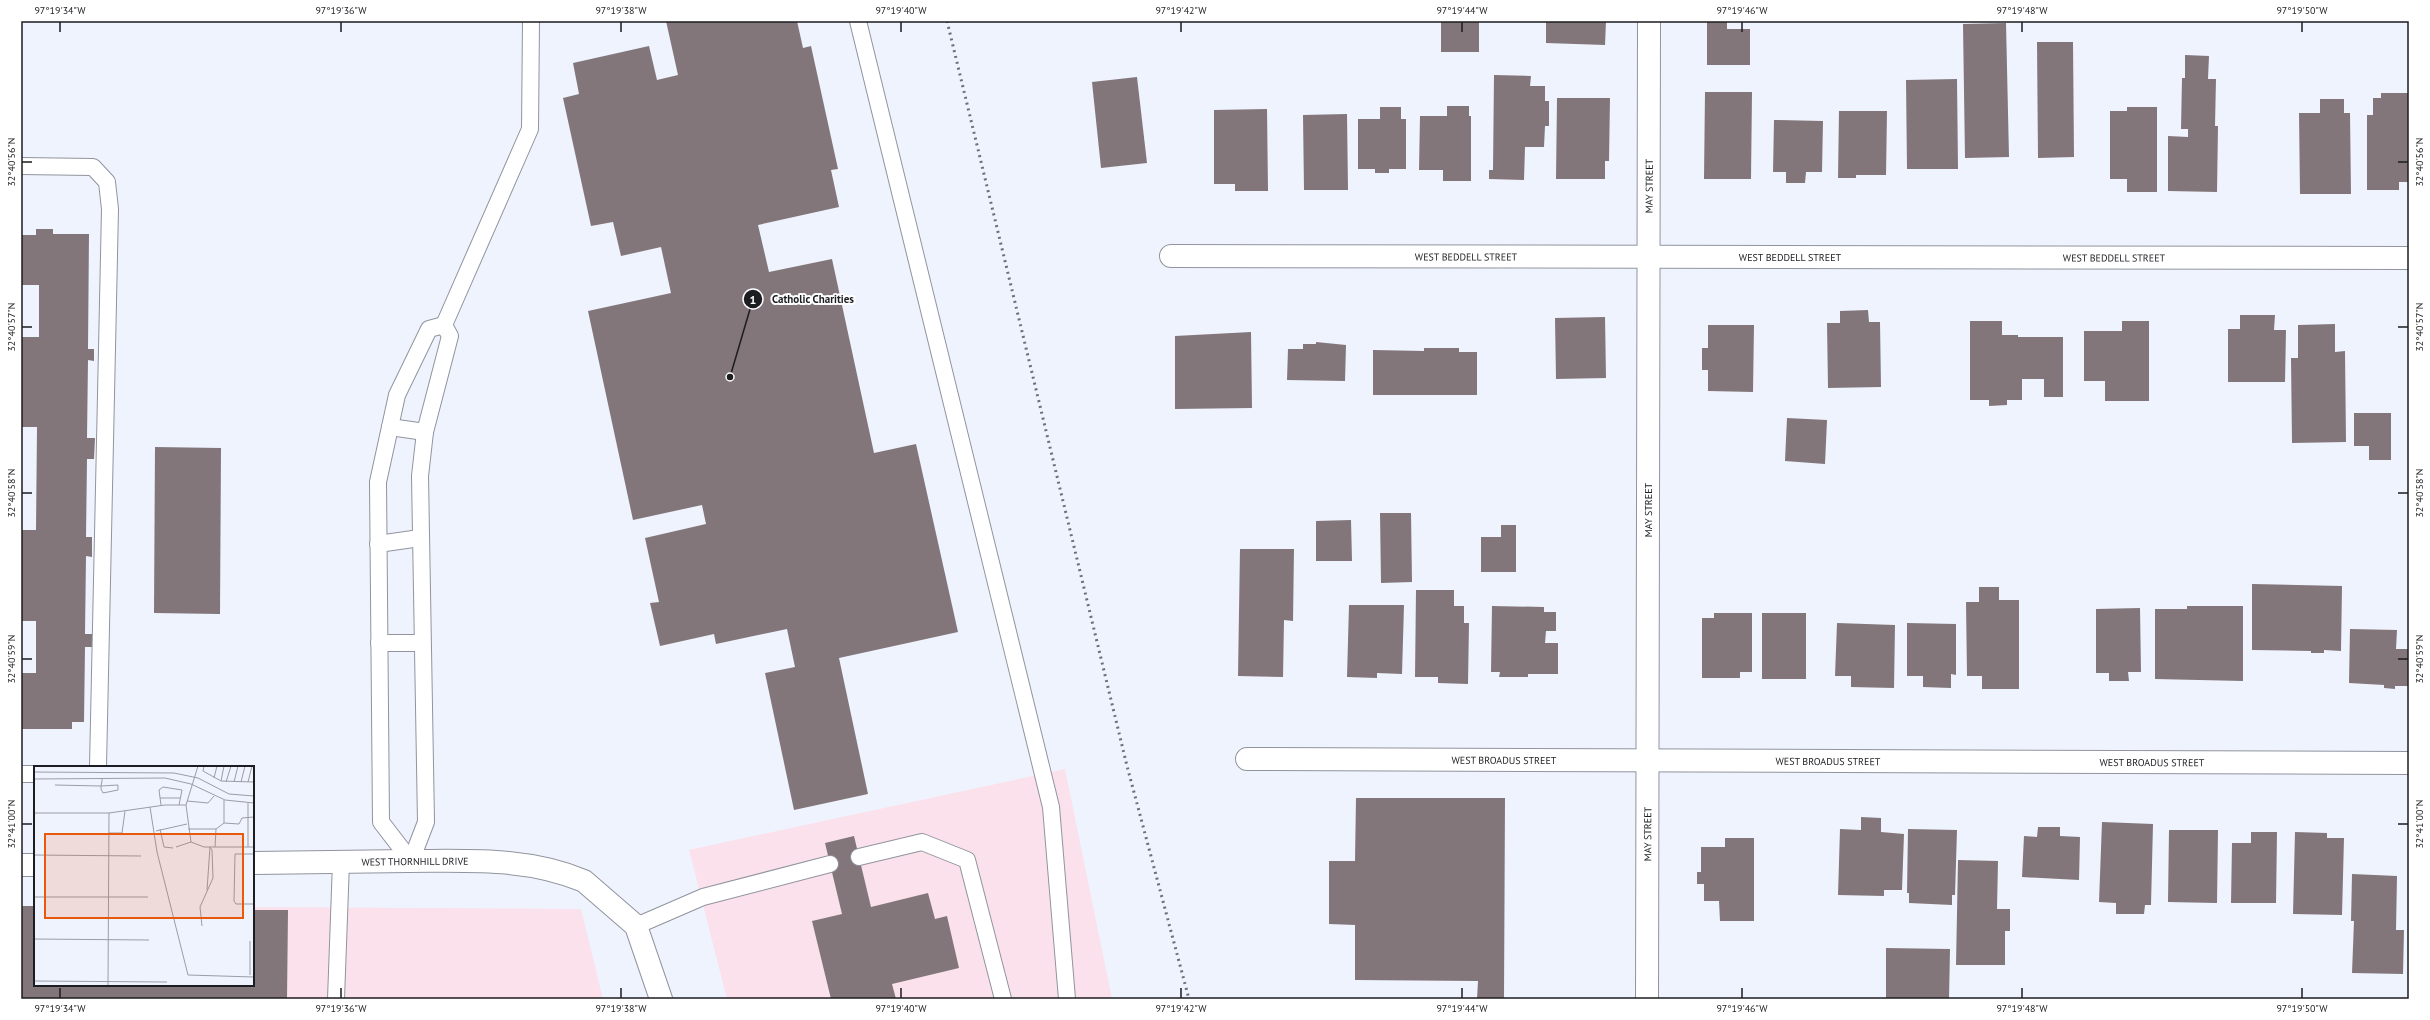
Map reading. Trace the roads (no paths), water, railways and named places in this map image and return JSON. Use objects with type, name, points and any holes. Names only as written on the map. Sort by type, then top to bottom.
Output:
[{"type":"street","name":"MAY STREET","points":[[1647,999],[1649,21]]},
{"type":"street","name":"WEST BEDDELL STREET","points":[[1171,256],[2409,258]]},
{"type":"street","name":"WEST BROADUS STREET","points":[[1247,758],[2409,763]]},
{"type":"street","name":"WEST THORNHILL DRIVE","points":[[254,863],[486,860],[538,865],[584,881],[636,926]]},
{"type":"street","points":[[21,865],[34,865]]},
{"type":"street","points":[[636,926],[661,999]]},
{"type":"lane","points":[[444,325],[530,129],[531,21]]},
{"type":"lane","points":[[858,21],[1050,807],[1067,999]]},
{"type":"lane","points":[[21,166],[93,167],[107,182],[110,209],[98,766]]},
{"type":"lane","points":[[411,861],[381,822],[378,482],[397,395],[429,329],[444,325]]},
{"type":"lane","points":[[411,861],[426,822],[420,476],[424,432],[450,336],[444,325]]},
{"type":"lane","points":[[390,427],[424,432]]},
{"type":"lane","points":[[378,544],[420,538]]},
{"type":"lane","points":[[379,643],[422,643]]},
{"type":"lane","points":[[21,774],[34,774]]},
{"type":"lane","points":[[859,857],[922,842],[967,860],[1003,999]]},
{"type":"lane","points":[[336,999],[341,862]]},
{"type":"lane","points":[[636,926],[704,897],[830,864]]},
{"type":"railway","points":[[947,21],[1127,766],[1189,999]]},
{"type":"place","name":"Catholic Charities","points":[[730,377]]}]
